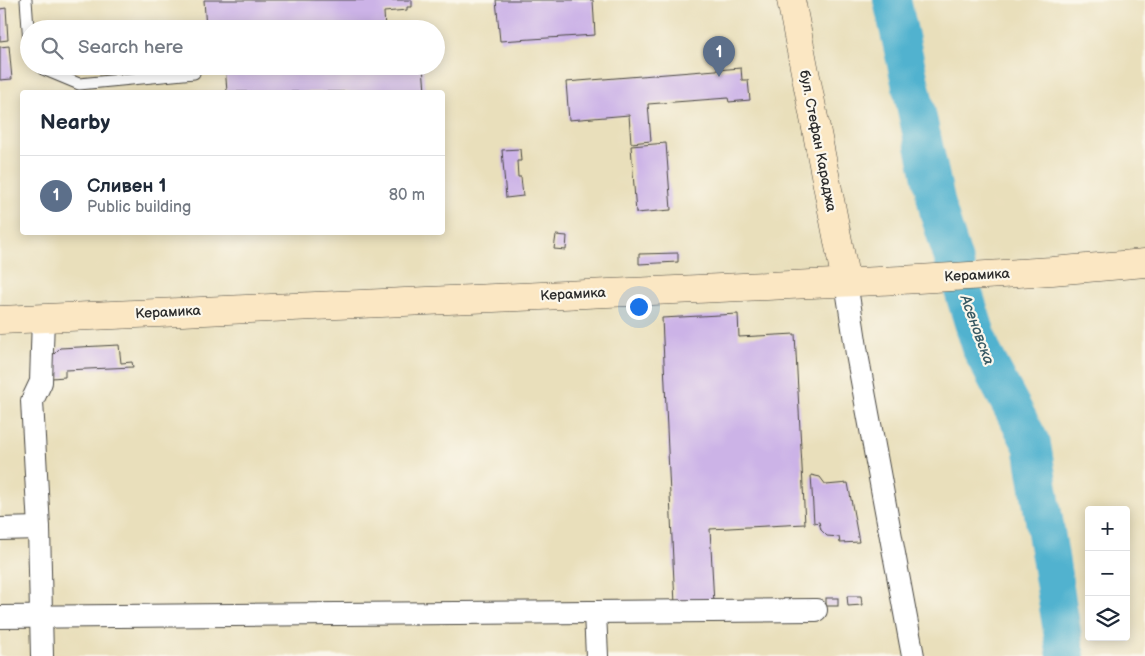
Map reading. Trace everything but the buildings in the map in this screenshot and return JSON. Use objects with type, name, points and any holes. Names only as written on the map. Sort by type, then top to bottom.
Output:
[{"type":"street","name":"бул. Стефан Караджа","points":[[791,0],[846,282]]},
{"type":"street","name":"Керамика","points":[[0,320],[901,280],[1052,271],[1145,263]]},
{"type":"street","points":[[846,282],[857,354],[913,656]]},
{"type":"street","points":[[42,656],[39,528],[32,401],[41,382],[43,317]]},
{"type":"street","points":[[0,529],[39,528]]},
{"type":"street","points":[[0,617],[816,610]]},
{"type":"street","points":[[596,613],[597,656]]},
{"type":"lane","points":[[26,0],[27,20]]},
{"type":"lane","points":[[57,75],[79,84],[173,75]]},
{"type":"waterway","name":"Асеновска","points":[[892,0],[939,214],[982,351],[1032,445],[1066,656]]},
{"type":"place","name":"Сливен 1","points":[[719,77]]}]
